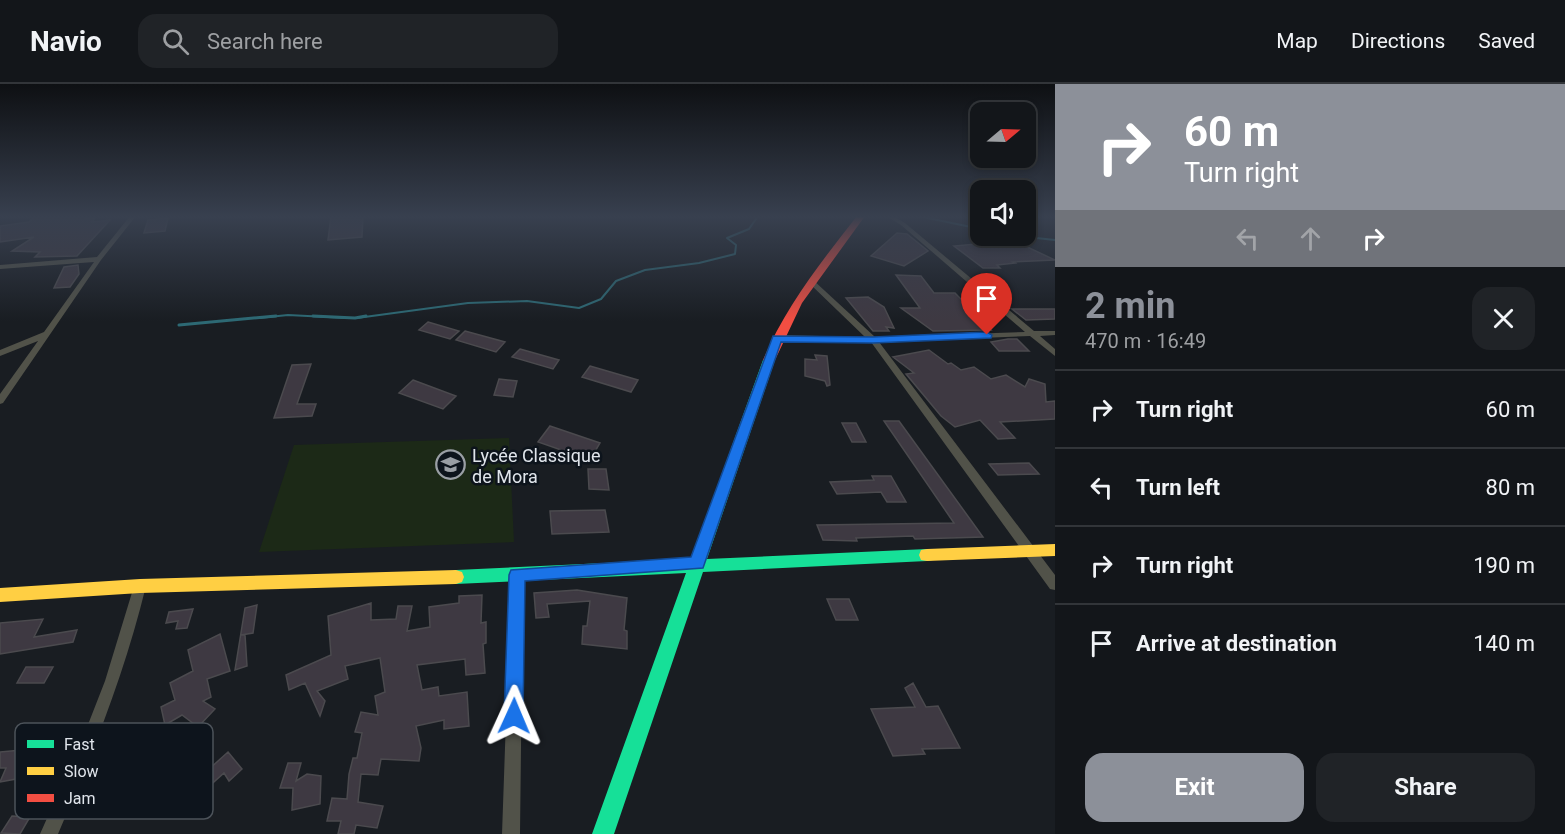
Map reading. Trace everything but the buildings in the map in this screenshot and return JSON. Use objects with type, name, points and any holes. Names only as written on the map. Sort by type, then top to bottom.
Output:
[{"type":"main road","points":[[603,834],[777,338],[812,281],[835,251]]},
{"type":"main road","points":[[0,595],[140,586],[517,575],[697,564],[1029,549],[1055,550]]},
{"type":"street","points":[[0,401],[105,251]]},
{"type":"street","points":[[932,251],[1055,353]]},
{"type":"street","points":[[0,267],[99,259]]},
{"type":"street","points":[[812,281],[873,340],[1055,585]]},
{"type":"street","points":[[777,338],[873,340],[1055,333]]},
{"type":"street","points":[[0,353],[47,334]]},
{"type":"street","points":[[511,834],[517,575]]},
{"type":"street","points":[[97,723],[104,706],[140,586]]},
{"type":"street","points":[[49,834],[55,819]]},
{"type":"green space","points":[[509,438],[514,542],[259,552],[294,445]]},
{"type":"waterway","points":[[357,318],[468,303],[527,301],[579,308],[601,299],[616,281],[645,270],[699,263],[735,254],[735,251]]},
{"type":"waterway","points":[[259,318],[288,315],[347,318]]},
{"type":"waterway","points":[[179,325],[276,316]]},
{"type":"waterway","points":[[313,316],[355,318],[366,316]]},
{"type":"traffic: fast","points":[[603,834],[769,360]]},
{"type":"traffic: fast","points":[[456,577],[927,555]]},
{"type":"traffic: slow","points":[[927,555],[1055,550]]},
{"type":"traffic: slow","points":[[0,595],[140,586],[456,577]]},
{"type":"traffic: jam","points":[[769,360],[797,303],[834,251]]},
{"type":"place","name":"Lycée Classique de Mora","points":[[451,465]]},
{"type":"route","points":[[514,716],[517,575],[697,564],[777,338],[873,340],[987,335]]}]
